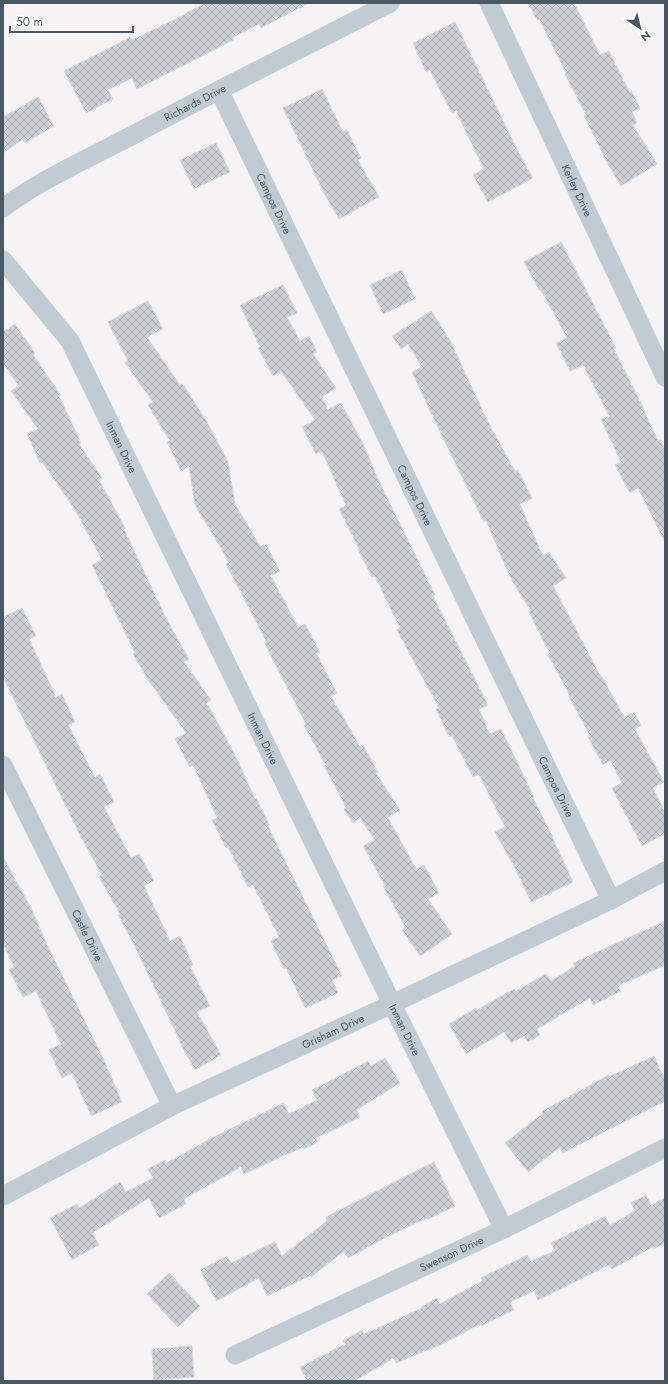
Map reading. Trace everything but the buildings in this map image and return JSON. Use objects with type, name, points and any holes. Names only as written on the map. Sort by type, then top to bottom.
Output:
[{"type":"street","name":"Richards Drive","points":[[3,208],[51,178],[390,3]]},
{"type":"street","name":"Kerley Drive","points":[[489,3],[665,377]]},
{"type":"street","name":"Campos Drive","points":[[219,90],[611,900]]},
{"type":"street","name":"Inman Drive","points":[[3,260],[70,341],[392,1004],[504,1229]]},
{"type":"street","name":"Castle Drive","points":[[3,765],[172,1106]]},
{"type":"street","name":"Grisham Drive","points":[[3,1196],[172,1106],[611,900],[665,871]]},
{"type":"street","name":"Swenson Drive","points":[[235,1354],[504,1229],[665,1148]]}]
